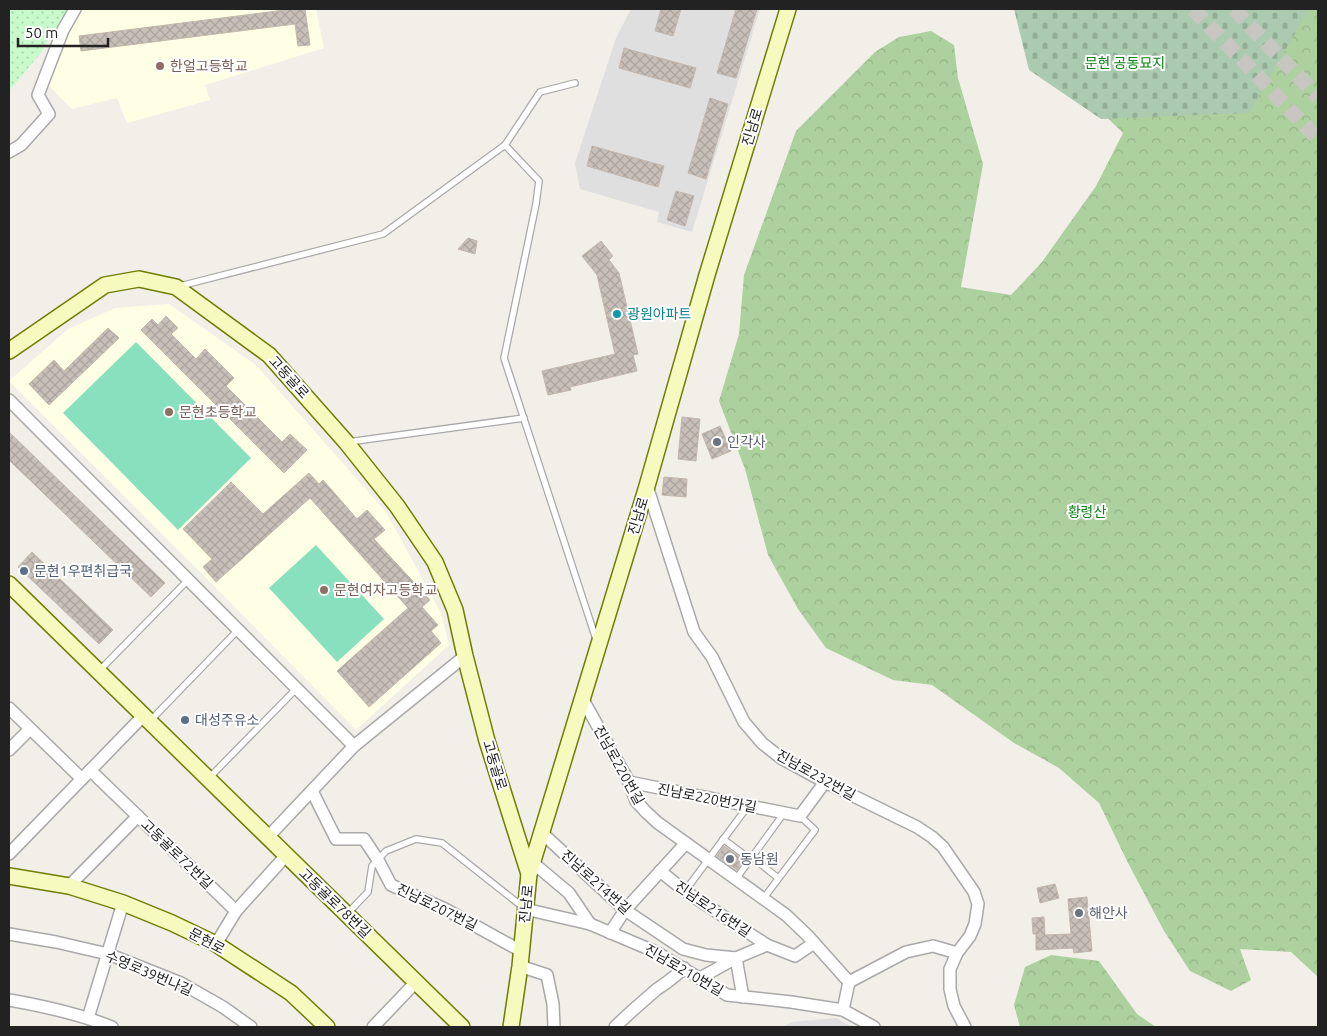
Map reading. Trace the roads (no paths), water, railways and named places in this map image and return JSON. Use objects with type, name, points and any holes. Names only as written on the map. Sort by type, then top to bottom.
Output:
[{"type":"street","points":[[9,152],[21,145],[49,114],[38,95],[63,30],[75,9]]},
{"type":"street","name":"진남로","points":[[511,1027],[531,868],[647,486],[707,275],[788,9]]},
{"type":"street","name":"고동골로","points":[[9,351],[105,285],[139,279],[176,287],[269,355],[346,442],[397,506],[435,562],[455,610],[464,656],[487,741],[531,868]]},
{"type":"street","points":[[9,400],[354,746]]},
{"type":"street","name":"진남로232번길","points":[[647,486],[694,632],[712,657],[744,722],[762,743],[781,758],[917,827],[932,837],[943,847],[974,892],[978,904],[975,924],[970,936],[957,952],[950,969],[950,989],[954,1006],[965,1027]]},
{"type":"street","name":"고동골로78번길","points":[[9,584],[462,1027]]},
{"type":"street","points":[[268,837],[354,746],[464,656]]},
{"type":"street","name":"진남로220번길","points":[[582,698],[629,782],[636,802],[658,823],[786,915],[849,982]]},
{"type":"street","points":[[9,708],[82,779]]},
{"type":"street","points":[[9,854],[90,770],[147,718]]},
{"type":"street","points":[[9,750],[30,728]]},
{"type":"street","name":"고동골로72번길","points":[[90,770],[236,911]]},
{"type":"street","name":"진남로220번가길","points":[[629,782],[800,816]]},
{"type":"street","points":[[800,816],[825,782]]},
{"type":"street","name":"진남로207번길","points":[[312,791],[336,839],[364,839],[391,885],[445,909],[547,975],[553,1004],[554,1027]]},
{"type":"street","points":[[70,886],[138,816]]},
{"type":"street","name":"진남로214번길","points":[[541,832],[624,910],[683,949],[706,955],[736,958]]},
{"type":"street","points":[[610,932],[624,910],[686,843]]},
{"type":"street","points":[[216,944],[236,911],[282,860],[288,856]]},
{"type":"street","points":[[531,868],[569,893],[590,924]]},
{"type":"street","name":"진남로216번길","points":[[660,871],[685,891],[767,945],[795,956],[814,943]]},
{"type":"street","name":"문현로","points":[[9,876],[70,886],[123,903],[172,923],[216,944],[291,994],[327,1027]]},
{"type":"street","points":[[88,1018],[123,903]]},
{"type":"street","name":"진남로210번길","points":[[525,909],[590,924],[610,932],[656,952],[726,995],[843,1010],[874,1027]]},
{"type":"street","name":"수영로39번나길","points":[[9,934],[108,954],[181,983],[223,1007],[251,1027]]},
{"type":"street","points":[[700,978],[736,958],[767,945]]},
{"type":"street","points":[[843,1010],[849,982],[906,952],[933,946],[957,952]]},
{"type":"street","points":[[736,958],[743,997]]},
{"type":"street","points":[[615,1027],[636,1007],[684,968]]},
{"type":"street","points":[[373,1027],[416,982]]},
{"type":"street","points":[[9,1000],[40,1005],[88,1018],[112,1027]]},
{"type":"lane","points":[[176,287],[383,234],[505,145],[540,92],[575,83]]},
{"type":"lane","points":[[505,145],[539,181],[504,358],[598,646]]},
{"type":"lane","points":[[346,442],[524,418]]},
{"type":"lane","points":[[98,671],[188,580]]},
{"type":"lane","points":[[147,718],[238,630]]},
{"type":"lane","points":[[209,779],[296,689]]},
{"type":"lane","points":[[685,891],[748,806]]},
{"type":"lane","points":[[736,879],[784,813]]},
{"type":"lane","points":[[763,899],[814,830],[800,816]]},
{"type":"lane","points":[[347,914],[368,892],[372,866],[386,851],[416,839],[442,843],[525,909]]},
{"type":"lane","points":[[723,840],[778,878]]},
{"type":"tunnel","points":[[1193,9],[1318,139]]},
{"type":"tunnel","points":[[1234,9],[1318,97]]},
{"type":"place","name":"한얼고등학교","points":[[160,66]]},
{"type":"place","name":"광원아파트","points":[[617,314]]},
{"type":"place","name":"문현초등학교","points":[[169,412]]},
{"type":"place","name":"인각사","points":[[717,442]]},
{"type":"place","name":"문현1우편취급국","points":[[24,571]]},
{"type":"place","name":"문현여자고등학교","points":[[324,590]]},
{"type":"place","name":"대성주유소","points":[[185,720]]},
{"type":"place","name":"동남원","points":[[730,859]]},
{"type":"place","name":"해안사","points":[[1079,913]]},
{"type":"park label","name":"문현 공동묘지","points":[[1125,63]]},
{"type":"park label","name":"황령산","points":[[1087,512]]}]
